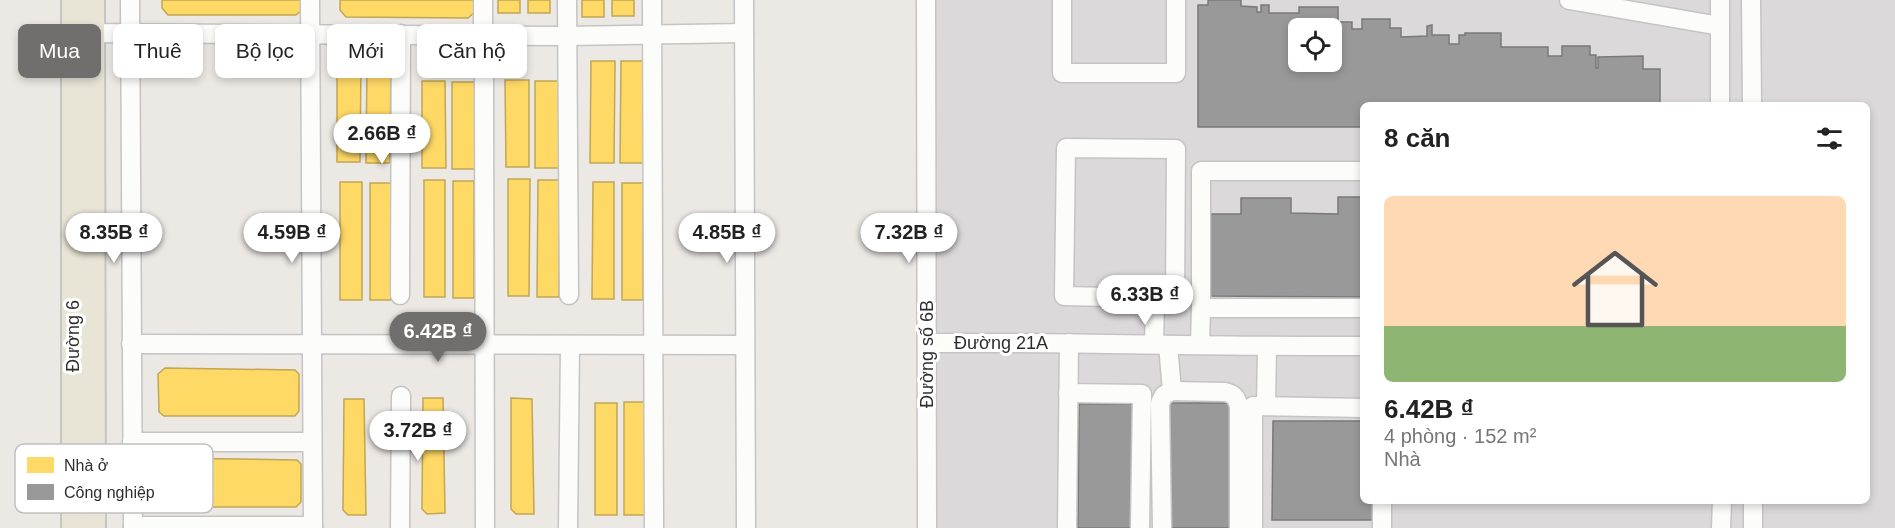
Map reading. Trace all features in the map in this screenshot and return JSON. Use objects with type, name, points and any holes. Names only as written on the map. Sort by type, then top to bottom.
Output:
[{"type":"main road","name":"Đường 6","points":[[73,0],[80,24]]},
{"type":"main road","name":"Đường 6","points":[[86,24],[93,0]]},
{"type":"main road","name":"Đường 6","points":[[75,444],[82,78]]},
{"type":"main road","name":"Đường 6","points":[[84,78],[92,444]]},
{"type":"main road","name":"Đường 6","points":[[73,513],[73,528]]},
{"type":"main road","name":"Đường 6","points":[[94,513],[94,528]]},
{"type":"street","points":[[129,24],[130,0]]},
{"type":"street","points":[[310,0],[310,24]]},
{"type":"street","points":[[483,0],[483,24]]},
{"type":"street","points":[[567,0],[569,295]]},
{"type":"street","points":[[652,0],[654,528]]},
{"type":"street","points":[[744,0],[746,528]]},
{"type":"street","name":"Đường số 6B","points":[[926,0],[927,528]]},
{"type":"street","points":[[1062,0],[1062,73],[1176,73],[1176,0]]},
{"type":"street","points":[[1569,0],[1720,26]]},
{"type":"street","points":[[1720,0],[1720,102]]},
{"type":"street","points":[[1751,0],[1752,102]]},
{"type":"street","points":[[527,36],[744,33]]},
{"type":"street","points":[[129,78],[132,442],[312,442]]},
{"type":"street","points":[[133,527],[313,527],[310,78]]},
{"type":"street","points":[[400,296],[401,78]]},
{"type":"street","points":[[484,79],[485,528]]},
{"type":"street","points":[[1066,148],[1176,149],[1175,298],[1155,298],[1064,296],[1066,148]]},
{"type":"street","points":[[1200,345],[1201,171],[1360,171]]},
{"type":"street","points":[[1155,298],[1161,345],[1172,391]]},
{"type":"street","points":[[1201,308],[1360,308]]},
{"type":"street","name":"Đường 21A","points":[[927,343],[1360,346]]},
{"type":"street","points":[[1067,528],[1069,343]]},
{"type":"street","points":[[131,344],[745,345]]},
{"type":"street","points":[[568,528],[570,346]]},
{"type":"street","points":[[1266,406],[1267,346]]},
{"type":"street","points":[[1162,528],[1160,403],[1164,395],[1172,391],[1225,392],[1233,393],[1237,399],[1239,406],[1239,528]]},
{"type":"street","points":[[1068,393],[1142,394],[1140,528]]},
{"type":"street","points":[[400,396],[400,528]]},
{"type":"street","points":[[1253,528],[1253,405],[1360,408]]},
{"type":"street","points":[[1382,504],[1382,528]]},
{"type":"street","points":[[1721,528],[1722,504]]},
{"type":"street","points":[[1753,504],[1753,528]]},
{"type":"shaded area","points":[[930,0],[1895,0],[1895,528],[930,528]]},
{"type":"building: Nhà ở","points":[[162,0],[302,0],[302,10],[296,15],[168,15],[162,8]]},
{"type":"building: Nhà ở","points":[[340,0],[477,0],[477,10],[468,18],[346,17],[340,10]]},
{"type":"building: Nhà ở","points":[[498,0],[520,0],[520,13],[498,13]]},
{"type":"building: Nhà ở","points":[[528,0],[550,0],[550,13],[528,13]]},
{"type":"building: Nhà ở","points":[[582,0],[604,0],[604,17],[582,17]]},
{"type":"building: Nhà ở","points":[[612,0],[634,0],[634,16],[612,16]]},
{"type":"building: Nhà ở","points":[[591,61],[615,61],[614,163],[590,163]]},
{"type":"building: Nhà ở","points":[[621,61],[645,61],[644,163],[620,163]]},
{"type":"building: Nhà ở","points":[[337,78],[361,78],[360,162],[337,162]]},
{"type":"building: Nhà ở","points":[[367,78],[391,78],[390,163],[366,163]]},
{"type":"building: Nhà ở","points":[[505,80],[529,80],[529,167],[506,167]]},
{"type":"building: Nhà ở","points":[[422,81],[445,81],[446,168],[422,168]]},
{"type":"building: Nhà ở","points":[[535,81],[560,81],[560,168],[535,168]]},
{"type":"building: Nhà ở","points":[[452,82],[476,82],[476,169],[452,169]]},
{"type":"building: Nhà ở","points":[[508,179],[530,179],[529,296],[508,296]]},
{"type":"building: Nhà ở","points":[[424,180],[445,180],[445,297],[424,297]]},
{"type":"building: Nhà ở","points":[[538,180],[559,180],[559,297],[537,297]]},
{"type":"building: Nhà ở","points":[[453,181],[474,181],[474,298],[453,298]]},
{"type":"building: Nhà ở","points":[[340,182],[362,182],[362,300],[340,300]]},
{"type":"building: Nhà ở","points":[[593,182],[614,182],[614,299],[592,299]]},
{"type":"building: Nhà ở","points":[[370,183],[391,183],[391,300],[370,300]]},
{"type":"building: Nhà ở","points":[[622,183],[643,183],[643,300],[622,300]]},
{"type":"building: Nhà ở","points":[[165,368],[295,370],[299,374],[299,411],[295,416],[164,416],[159,412],[158,374]]},
{"type":"building: Nhà ở","points":[[423,398],[443,398],[445,513],[427,514],[422,509]]},
{"type":"building: Nhà ở","points":[[511,398],[532,399],[534,514],[516,514],[511,509]]},
{"type":"building: Nhà ở","points":[[344,399],[364,399],[366,515],[348,515],[343,510]]},
{"type":"building: Nhà ở","points":[[624,402],[646,402],[646,515],[624,515]]},
{"type":"building: Nhà ở","points":[[595,403],[617,403],[617,515],[595,515]]},
{"type":"building: Nhà ở","points":[[213,459],[297,460],[301,464],[301,502],[296,507],[213,507]]},
{"type":"building: Công nghiệp","points":[[1208,0],[1241,0],[1241,6],[1257,7],[1257,12],[1261,12],[1261,5],[1269,5],[1269,13],[1299,13],[1299,7],[1338,7],[1338,18],[1288,18],[1288,72],[1342,72],[1342,22],[1352,22],[1352,29],[1362,29],[1362,19],[1390,19],[1390,28],[1401,28],[1401,37],[1427,36],[1427,26],[1432,25],[1432,35],[1449,35],[1449,44],[1459,44],[1459,35],[1465,35],[1465,33],[1501,33],[1501,47],[1548,47],[1548,56],[1562,56],[1562,46],[1590,46],[1590,55],[1596,55],[1596,68],[1598,68],[1598,57],[1643,56],[1643,69],[1660,69],[1660,102],[1360,102],[1360,127],[1198,127],[1198,5],[1208,5]]},
{"type":"building: Công nghiệp","points":[[1338,197],[1360,197],[1360,297],[1211,296],[1211,214],[1241,214],[1241,198],[1291,198],[1291,213],[1338,214]]},
{"type":"building: Công nghiệp","points":[[1169,403],[1232,403],[1232,528],[1169,528]]},
{"type":"building: Công nghiệp","points":[[1079,404],[1142,404],[1141,528],[1078,528]]},
{"type":"building: Công nghiệp","points":[[1273,421],[1360,421],[1360,504],[1383,504],[1383,520],[1272,520]]}]
